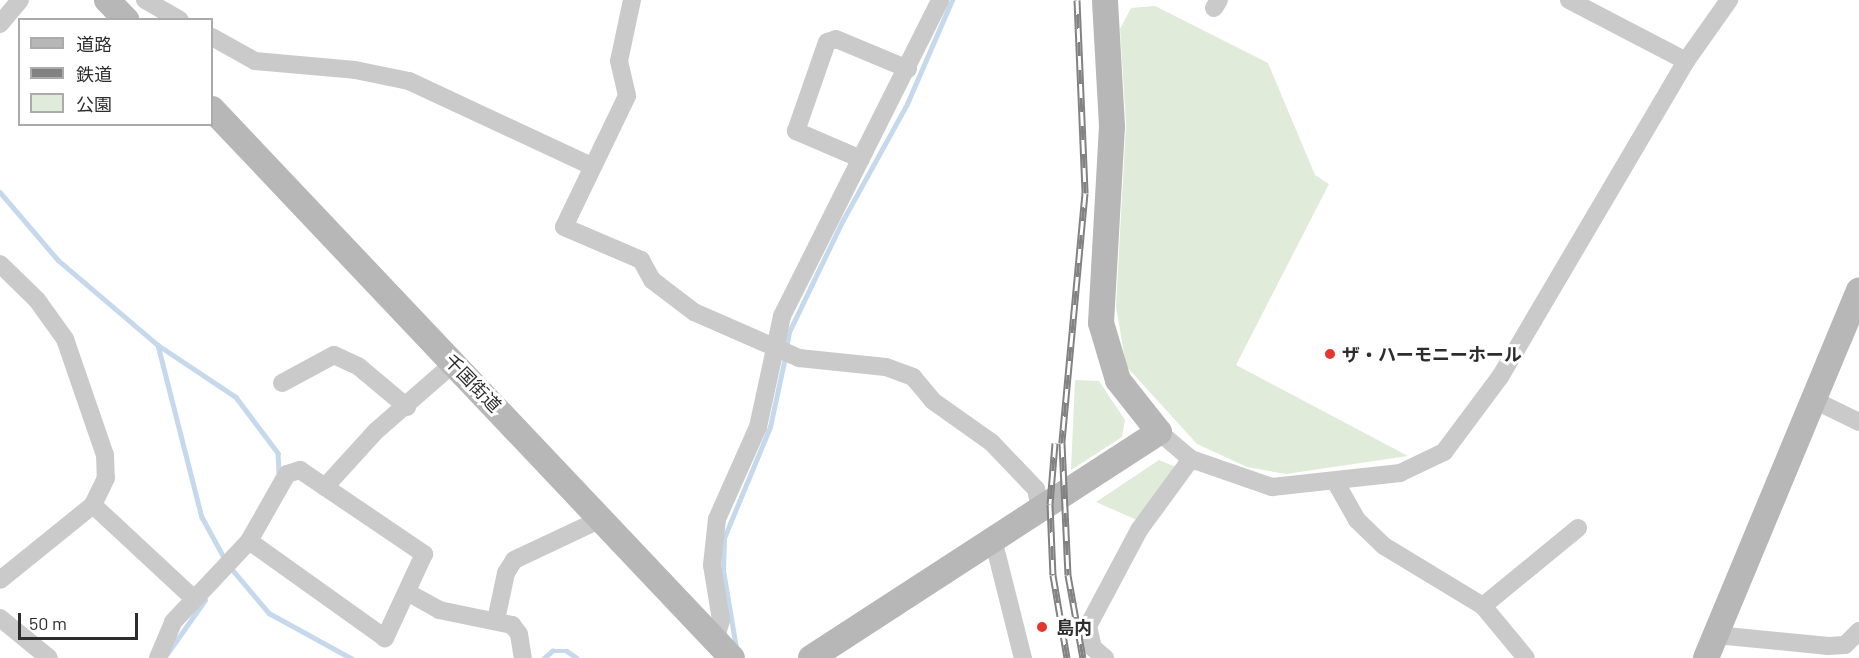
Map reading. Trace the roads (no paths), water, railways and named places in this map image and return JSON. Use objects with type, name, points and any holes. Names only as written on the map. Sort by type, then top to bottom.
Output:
[{"type":"street","points":[[0,24],[20,0]]},
{"type":"street","points":[[107,0],[124,18]]},
{"type":"street","points":[[145,0],[176,18]]},
{"type":"street","points":[[632,0],[619,61],[627,96],[602,159],[591,166],[564,227],[641,260],[652,280],[694,312],[783,350],[886,367],[913,377],[933,401],[1007,458],[1036,489],[1040,510]]},
{"type":"street","points":[[725,653],[712,565],[717,519],[758,427],[783,350],[782,316],[908,69],[940,0]]},
{"type":"street","points":[[1106,0],[1112,126],[1101,323],[1118,380],[1159,432],[1191,459],[1272,487],[1400,473],[1444,452],[1500,377],[1686,61],[1729,0]]},
{"type":"street","points":[[1569,0],[1686,61]]},
{"type":"street","points":[[213,38],[255,61],[355,70],[409,81],[591,166]]},
{"type":"street","points":[[861,159],[796,131],[827,42],[836,39],[908,69]]},
{"type":"street","name":"千国街道","points":[[213,110],[725,653]]},
{"type":"street","points":[[0,264],[37,300],[65,339],[85,387],[105,455],[106,478],[93,505],[0,580]]},
{"type":"street","points":[[1859,291],[1711,647],[1845,645],[1859,631]]},
{"type":"street","points":[[282,383],[334,355],[358,366],[407,407]]},
{"type":"street","points":[[325,487],[375,431],[407,407],[454,363]]},
{"type":"street","points":[[1814,400],[1859,422]]},
{"type":"street","points":[[812,658],[1159,432]]},
{"type":"street","points":[[1105,658],[1093,648],[1088,626],[1138,530],[1191,459]]},
{"type":"street","points":[[158,658],[173,622],[193,598],[249,541],[287,474],[300,470],[424,554],[385,638],[249,541]]},
{"type":"street","points":[[1335,481],[1357,520],[1384,546],[1483,606],[1526,658]]},
{"type":"street","points":[[93,505],[193,598]]},
{"type":"street","points":[[496,620],[506,573],[514,560],[601,519]]},
{"type":"street","points":[[1483,606],[1578,528]]},
{"type":"street","points":[[993,539],[1023,658]]},
{"type":"street","points":[[407,592],[439,610],[496,620],[519,634],[523,658]]},
{"type":"street","points":[[0,618],[49,658]]},
{"type":"waterway","points":[[786,349],[789,332],[843,220],[907,104],[952,0]]},
{"type":"waterway","points":[[0,192],[58,260],[158,345],[236,397],[278,453],[279,474]]},
{"type":"waterway","points":[[158,345],[202,517],[226,561]]},
{"type":"waterway","points":[[736,648],[723,570],[724,538],[770,427],[785,357]]},
{"type":"waterway","points":[[231,568],[269,613],[351,658]]},
{"type":"waterway","points":[[167,654],[205,600]]},
{"type":"waterway","points":[[544,658],[552,651],[567,651],[577,658]]},
{"type":"railway","points":[[1077,0],[1085,193],[1062,443],[1068,575],[1083,658]]},
{"type":"railway","points":[[1055,443],[1050,504],[1053,575],[1067,658]]},
{"type":"place","name":"ザ・ハーモニーホール","points":[[1330,354]]},
{"type":"place","name":"島内","points":[[1042,627]]}]
